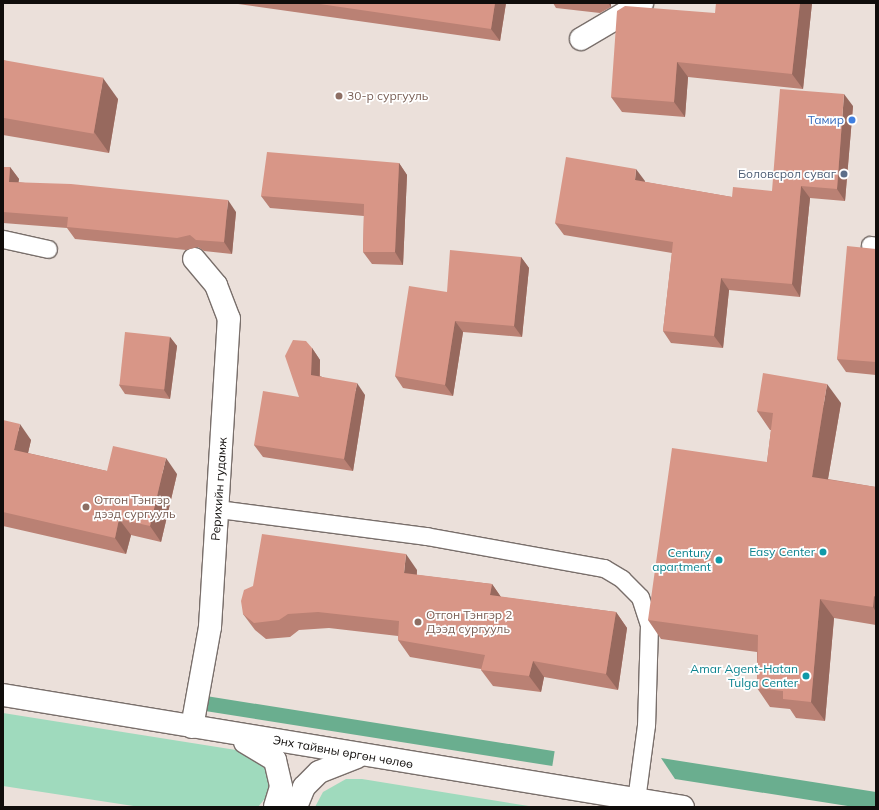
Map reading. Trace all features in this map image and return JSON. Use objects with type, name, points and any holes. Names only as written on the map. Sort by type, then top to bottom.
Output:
[{"type":"main road","points":[[581,39],[642,3]]},
{"type":"main road","name":"Рерихийн гудамж","points":[[192,727],[210,627],[229,319],[216,285],[194,259]]},
{"type":"main road","name":"Энх тайвны өргөн чөлөө","points":[[3,695],[362,756],[683,807]]},
{"type":"main road","points":[[224,732],[266,751],[275,760],[281,787],[275,807]]},
{"type":"main road","points":[[296,807],[304,787],[319,772],[362,756]]},
{"type":"lane","points":[[3,239],[48,249]]},
{"type":"lane","points":[[218,509],[426,536],[604,568],[622,579],[640,597],[649,625],[646,725],[636,800]]},
{"type":"green space","points":[[206,696],[555,751],[552,766],[204,711]]},
{"type":"green space","points":[[3,713],[236,750],[265,765],[272,790],[258,807],[140,807],[3,786]]},
{"type":"green space","points":[[661,758],[876,792],[876,807],[854,807],[675,779]]},
{"type":"green space","points":[[346,779],[362,779],[535,807],[315,807],[323,792]]},
{"type":"building","points":[[313,3],[495,3],[491,29]]},
{"type":"building","points":[[716,3],[800,3],[792,74],[677,62],[674,102],[611,97],[617,11],[625,6],[715,13]]},
{"type":"building","points":[[3,60],[103,78],[94,134],[3,118]]},
{"type":"building","points":[[780,89],[844,94],[837,189],[801,186],[792,284],[721,278],[714,336],[663,331],[673,242],[555,223],[566,157],[636,169],[635,180],[732,197],[733,187],[772,191]]},
{"type":"building","points":[[267,152],[399,163],[395,252],[363,252],[364,204],[261,196]]},
{"type":"building","points":[[3,167],[10,167],[9,182],[71,184],[228,200],[224,242],[196,240],[190,235],[177,238],[67,227],[68,217],[3,212]]},
{"type":"building","points":[[847,246],[876,249],[876,362],[837,359]]},
{"type":"building","points":[[450,250],[521,257],[514,326],[455,321],[445,385],[395,376],[409,286],[447,292]]},
{"type":"building","points":[[125,332],[170,337],[164,389],[119,385]]},
{"type":"building","points":[[293,340],[306,341],[312,348],[311,375],[357,383],[344,459],[254,445],[263,391],[299,397],[285,356]]},
{"type":"building","points":[[763,373],[827,384],[812,477],[876,487],[876,596],[874,596],[873,607],[820,599],[811,702],[783,699],[783,691],[757,688],[758,635],[648,620],[672,448],[767,462],[773,413],[757,411]]},
{"type":"building","name":"Отгон Тэнгэр дээд сургууль","points":[[3,420],[20,424],[14,450],[107,471],[113,446],[166,458],[150,526],[119,519],[115,538],[3,512]]},
{"type":"building","name":"Отгон Тэнгэр 2 Дээд сургууль","points":[[262,534],[406,554],[404,573],[492,584],[490,595],[616,612],[606,674],[533,661],[529,676],[481,670],[485,655],[398,640],[399,621],[318,612],[288,614],[279,620],[254,623],[243,614],[241,601],[244,590],[253,586]]},
{"type":"place","name":"30-р сургууль","points":[[339,96]]},
{"type":"place","name":"Тамир","points":[[852,120]]},
{"type":"place","name":"Боловсрол суваг","points":[[844,174]]},
{"type":"place","name":"Отгон Тэнгэр дээд сургууль","points":[[86,507]]},
{"type":"place","name":"Easy Center","points":[[823,552]]},
{"type":"place","name":"Century apartment","points":[[719,560]]},
{"type":"place","name":"Отгон Тэнгэр 2 Дээд сургууль","points":[[418,622]]},
{"type":"place","name":"Amar Agent-Hatan Tulga Center","points":[[806,676]]}]
